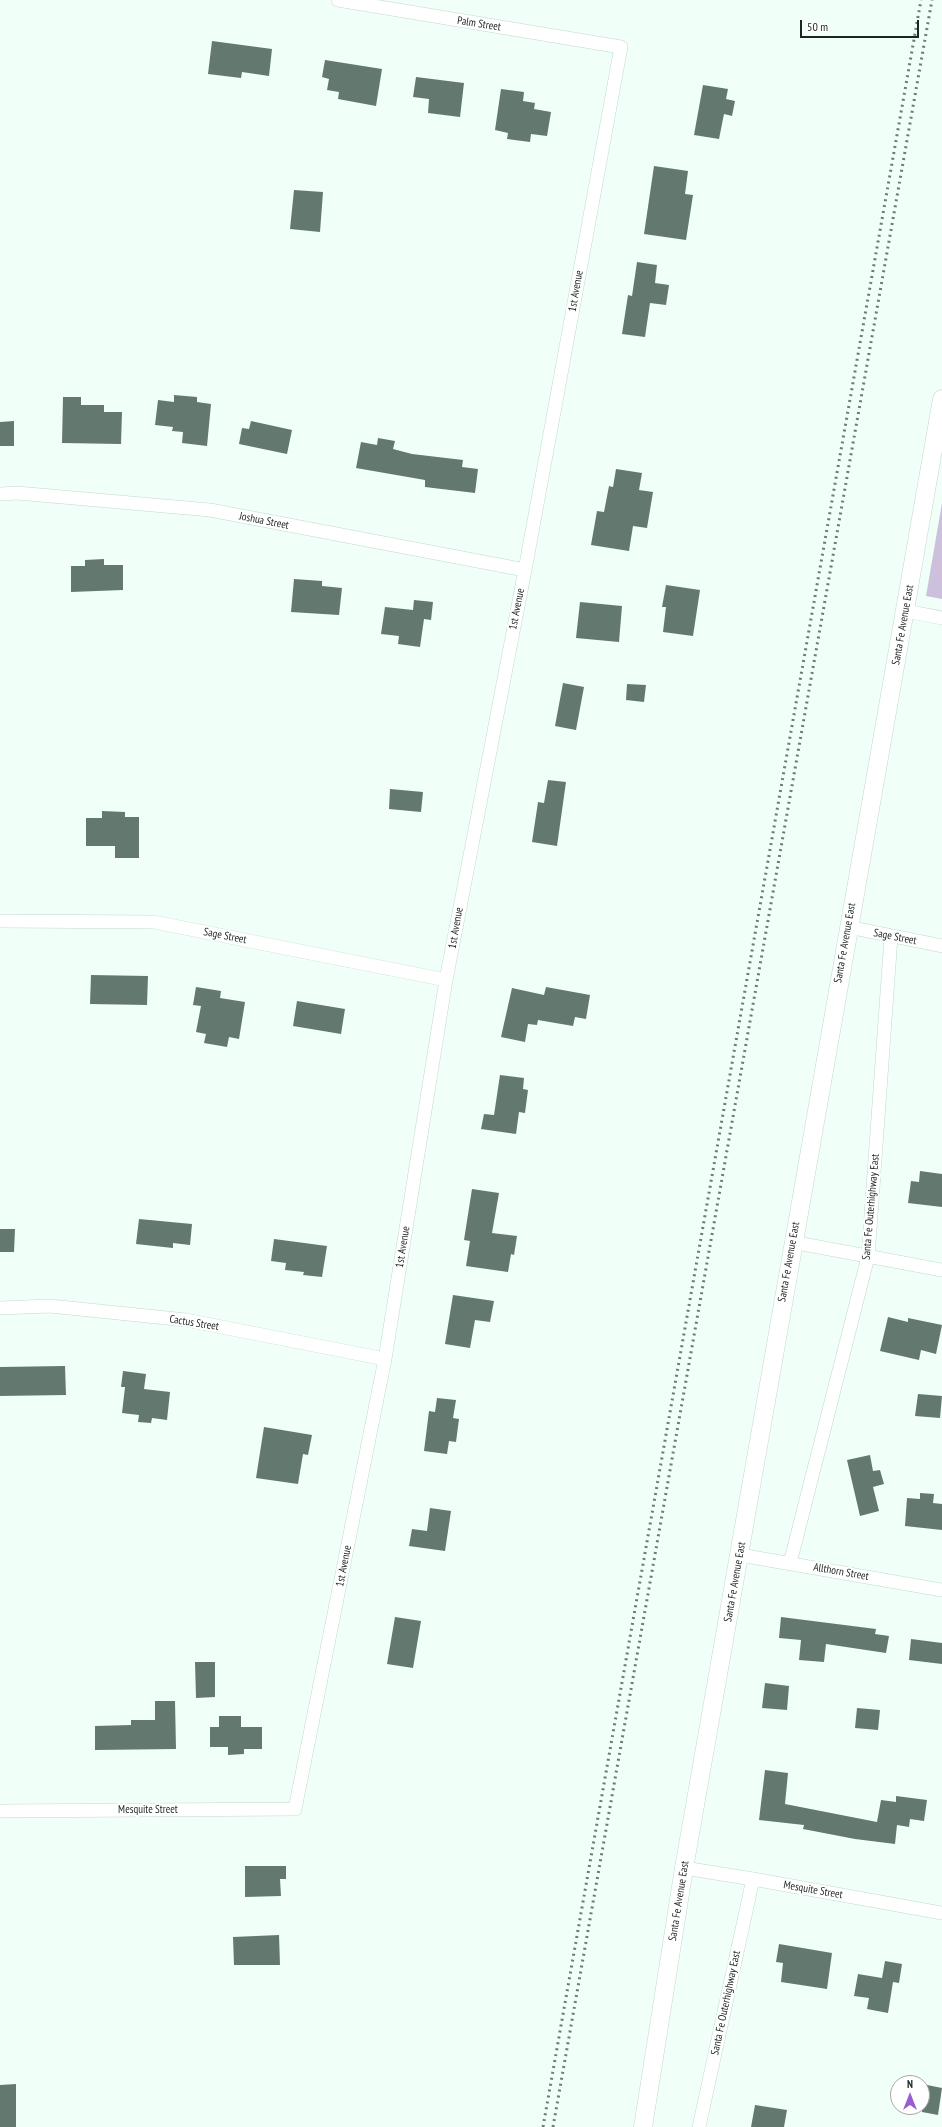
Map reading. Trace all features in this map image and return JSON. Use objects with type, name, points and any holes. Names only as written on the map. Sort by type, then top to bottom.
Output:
[{"type":"street","name":"Palm Street","points":[[338,0],[621,47]]},
{"type":"street","name":"1st Avenue","points":[[295,1808],[385,1358],[446,980],[525,570],[621,47]]},
{"type":"street","name":"Santa Fe Avenue East","points":[[643,2127],[684,1868],[740,1555],[792,1242],[906,611],[942,399]]},
{"type":"street","name":"Joshua Street","points":[[0,494],[17,493],[210,510],[525,570]]},
{"type":"street","points":[[906,611],[942,618]]},
{"type":"street","name":"Sage Street","points":[[0,921],[154,922],[446,980]]},
{"type":"street","name":"Sage Street","points":[[848,927],[891,937],[942,946]]},
{"type":"street","name":"Santa Fe Outerhighway East","points":[[790,1563],[868,1257],[891,937]]},
{"type":"street","points":[[792,1242],[942,1270]]},
{"type":"street","name":"Cactus Street","points":[[0,1308],[50,1306],[186,1320],[385,1358]]},
{"type":"street","name":"Allthorn Street","points":[[740,1555],[942,1590]]},
{"type":"street","name":"Mesquite Street","points":[[0,1811],[295,1808]]},
{"type":"street","name":"Mesquite Street","points":[[684,1868],[942,1913]]},
{"type":"street","name":"Santa Fe Outerhighway East","points":[[698,2127],[753,1879]]},
{"type":"shaded area","points":[[942,503],[942,599],[926,596]]},
{"type":"building","points":[[212,41],[272,49],[269,76],[242,72],[241,78],[208,74]]},
{"type":"building","points":[[325,60],[382,69],[376,106],[338,99],[339,92],[327,90],[329,79],[322,77]]},
{"type":"building","points":[[416,77],[464,83],[460,117],[428,113],[429,99],[413,97]]},
{"type":"building","points":[[703,85],[728,89],[726,99],[735,101],[732,116],[724,114],[719,139],[694,135]]},
{"type":"building","points":[[501,89],[524,92],[523,101],[535,103],[534,109],[551,112],[547,136],[531,134],[530,142],[507,139],[508,133],[495,130]]},
{"type":"building","points":[[654,166],[688,171],[685,194],[693,195],[686,240],[644,234]]},
{"type":"building","points":[[294,190],[323,192],[320,232],[290,229]]},
{"type":"building","points":[[637,262],[657,265],[655,283],[669,285],[666,305],[650,303],[645,337],[622,334],[628,295],[632,296]]},
{"type":"building","points":[[174,395],[197,397],[197,402],[211,404],[207,446],[182,443],[183,432],[172,431],[173,427],[155,425],[158,400],[174,402]]},
{"type":"building","points":[[63,397],[81,397],[81,405],[104,405],[104,412],[122,412],[121,444],[62,443]]},
{"type":"building","points":[[14,421],[14,446],[0,446],[0,422]]},
{"type":"building","points":[[251,421],[292,430],[287,454],[239,444],[242,428],[249,429]]},
{"type":"building","points":[[378,438],[395,441],[393,449],[412,454],[463,460],[462,467],[478,469],[475,493],[425,487],[425,480],[356,468],[361,442],[377,445]]},
{"type":"building","points":[[616,469],[642,473],[639,490],[653,492],[647,528],[633,526],[629,551],[591,545],[597,511],[604,512],[609,486],[613,487]]},
{"type":"building","points":[[104,559],[104,565],[123,565],[123,590],[71,592],[71,566],[85,566],[85,560]]},
{"type":"building","points":[[294,579],[322,581],[322,586],[342,588],[339,615],[291,612]]},
{"type":"building","points":[[666,585],[700,590],[693,636],[663,632],[666,607],[662,607]]},
{"type":"building","points":[[414,600],[433,602],[431,620],[424,619],[420,647],[398,644],[399,636],[381,634],[385,607],[413,610]]},
{"type":"building","points":[[580,602],[622,606],[619,642],[576,638]]},
{"type":"building","points":[[563,683],[584,687],[576,730],[555,726]]},
{"type":"building","points":[[627,684],[646,685],[644,702],[626,700]]},
{"type":"building","points":[[548,780],[566,782],[557,846],[532,842],[538,802],[544,803]]},
{"type":"building","points":[[390,789],[423,792],[421,812],[389,809]]},
{"type":"building","points":[[102,811],[125,812],[125,817],[139,817],[139,858],[115,858],[115,846],[86,846],[86,818],[102,818]]},
{"type":"building","points":[[91,975],[148,976],[147,1005],[90,1004]]},
{"type":"building","points":[[196,987],[221,991],[220,998],[245,1002],[239,1039],[229,1037],[227,1047],[204,1043],[206,1034],[196,1032],[201,1006],[193,1005]]},
{"type":"building","points":[[546,987],[590,995],[586,1019],[575,1017],[573,1026],[538,1020],[537,1025],[528,1024],[525,1042],[501,1037],[512,988],[544,995]]},
{"type":"building","points":[[297,1001],[345,1009],[341,1034],[293,1026]]},
{"type":"building","points":[[500,1075],[524,1078],[523,1089],[528,1090],[525,1113],[519,1112],[516,1134],[481,1129],[484,1114],[494,1115]]},
{"type":"building","points":[[920,1171],[942,1174],[942,1207],[908,1203],[911,1181],[919,1182]]},
{"type":"building","points":[[472,1189],[499,1193],[492,1233],[517,1236],[514,1255],[511,1254],[508,1272],[466,1266],[470,1241],[464,1240]]},
{"type":"building","points":[[139,1219],[192,1224],[190,1245],[173,1243],[173,1248],[136,1244]]},
{"type":"building","points":[[0,1229],[15,1229],[14,1252],[0,1252]]},
{"type":"building","points":[[274,1239],[327,1246],[322,1277],[303,1275],[304,1272],[285,1270],[286,1263],[271,1261]]},
{"type":"building","points":[[453,1295],[494,1301],[490,1322],[475,1320],[470,1348],[445,1344]]},
{"type":"building","points":[[888,1317],[908,1322],[908,1318],[942,1325],[936,1354],[921,1350],[919,1360],[880,1351]]},
{"type":"building","points":[[65,1366],[66,1395],[0,1396],[0,1367]]},
{"type":"building","points":[[123,1371],[146,1374],[144,1389],[170,1392],[167,1420],[152,1418],[151,1423],[138,1422],[139,1415],[122,1413],[125,1387],[121,1387]]},
{"type":"building","points":[[918,1394],[942,1396],[940,1418],[915,1416]]},
{"type":"building","points":[[437,1398],[456,1400],[453,1418],[459,1419],[456,1442],[449,1441],[447,1454],[424,1451],[429,1411],[435,1412]]},
{"type":"building","points":[[264,1427],[312,1435],[308,1455],[303,1454],[298,1484],[256,1478]]},
{"type":"building","points":[[870,1455],[873,1471],[880,1470],[884,1484],[873,1487],[879,1511],[860,1516],[847,1460]]},
{"type":"building","points":[[920,1493],[934,1494],[933,1503],[942,1504],[942,1530],[905,1526],[907,1498],[920,1499]]},
{"type":"building","points":[[430,1508],[451,1511],[445,1551],[409,1546],[412,1529],[427,1531]]},
{"type":"building","points":[[395,1617],[421,1621],[413,1668],[387,1664]]},
{"type":"building","points":[[781,1617],[876,1629],[875,1634],[889,1636],[886,1653],[826,1644],[824,1662],[799,1660],[801,1640],[779,1638]]},
{"type":"building","points":[[911,1639],[942,1643],[942,1664],[909,1660]]},
{"type":"building","points":[[195,1662],[215,1662],[215,1697],[196,1698]]},
{"type":"building","points":[[765,1683],[789,1686],[787,1710],[762,1708]]},
{"type":"building","points":[[155,1701],[175,1701],[176,1749],[95,1750],[95,1726],[131,1725],[131,1720],[155,1720]]},
{"type":"building","points":[[857,1708],[880,1710],[878,1730],[855,1728]]},
{"type":"building","points":[[219,1716],[241,1716],[241,1727],[262,1727],[262,1749],[244,1749],[244,1754],[228,1755],[228,1747],[210,1747],[210,1727],[219,1727]]},
{"type":"building","points":[[765,1770],[788,1773],[785,1804],[877,1822],[881,1800],[896,1802],[896,1796],[927,1800],[924,1821],[910,1819],[909,1827],[897,1825],[895,1844],[855,1839],[803,1829],[804,1825],[759,1820]]},
{"type":"building","points":[[245,1866],[286,1866],[286,1879],[280,1879],[281,1896],[245,1897]]},
{"type":"building","points":[[279,1935],[280,1965],[234,1965],[233,1937]]},
{"type":"building","points":[[779,1944],[832,1953],[827,1989],[781,1982],[783,1963],[776,1962]]},
{"type":"building","points":[[885,1961],[902,1964],[899,1983],[893,1982],[888,2013],[867,2009],[869,1998],[854,1996],[858,1974],[882,1978]]},
{"type":"building","points":[[16,2084],[16,2127],[0,2127],[0,2085]]},
{"type":"building","points":[[930,2086],[942,2088],[938,2115],[930,2114]]},
{"type":"building","points":[[755,2105],[787,2110],[784,2127],[751,2127]]},
{"type":"railway","points":[[543,2127],[921,0]]},
{"type":"railway","points":[[553,2127],[932,0]]}]
